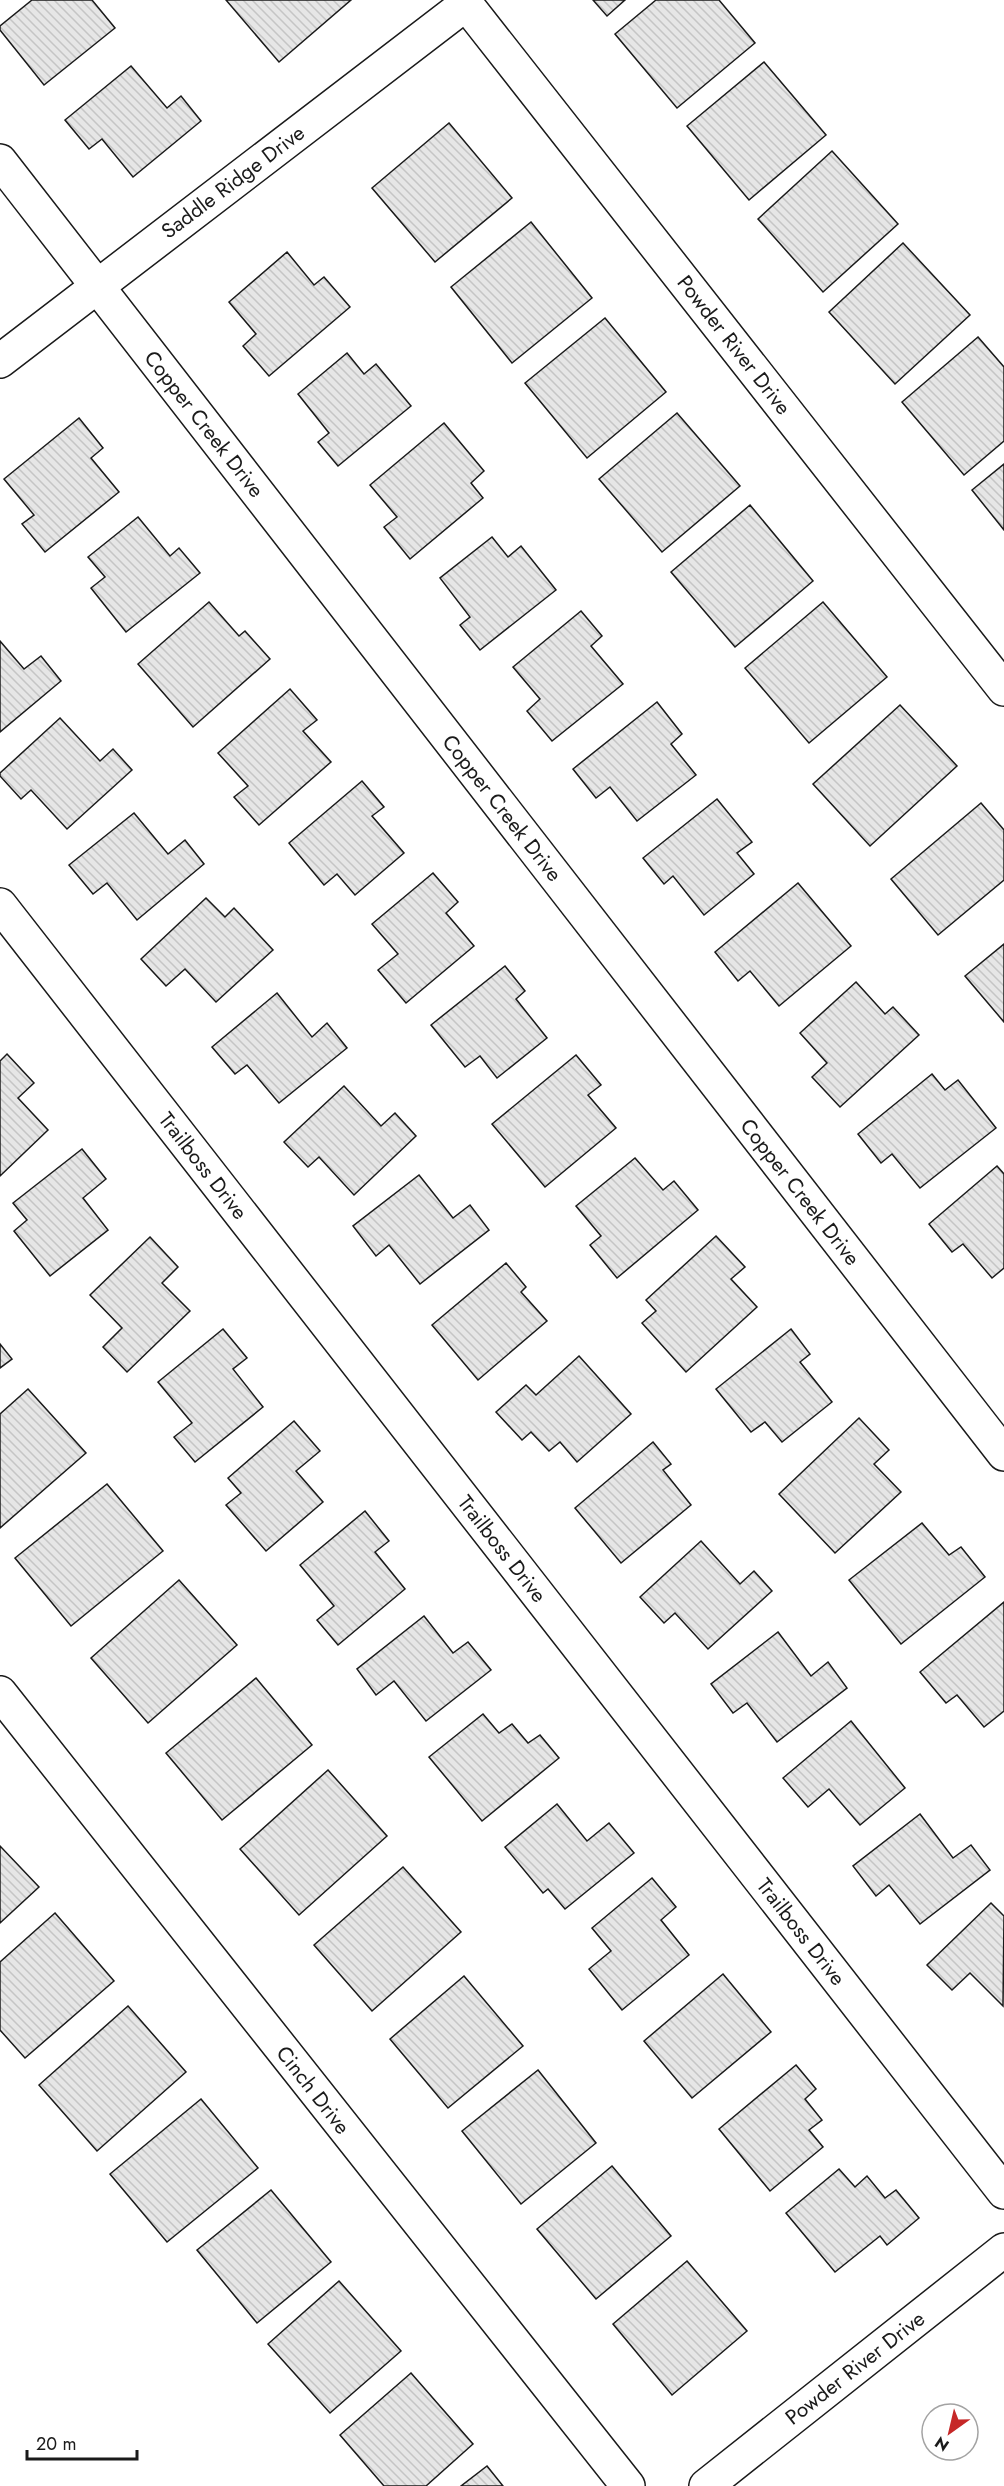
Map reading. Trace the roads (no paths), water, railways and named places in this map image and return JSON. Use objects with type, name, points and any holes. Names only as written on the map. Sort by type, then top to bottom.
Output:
[{"type":"street","name":"Saddle Ridge Drive","points":[[0,361],[465,2]]},
{"type":"street","name":"Powder River Drive","points":[[465,2],[1004,689]]},
{"type":"street","name":"Copper Creek Drive","points":[[0,161],[1004,1454]]},
{"type":"street","name":"Trailboss Drive","points":[[0,905],[1004,2192]]},
{"type":"street","name":"Cinch Drive","points":[[0,1693],[628,2486]]},
{"type":"street","name":"Powder River Drive","points":[[706,2486],[1004,2250]]}]
